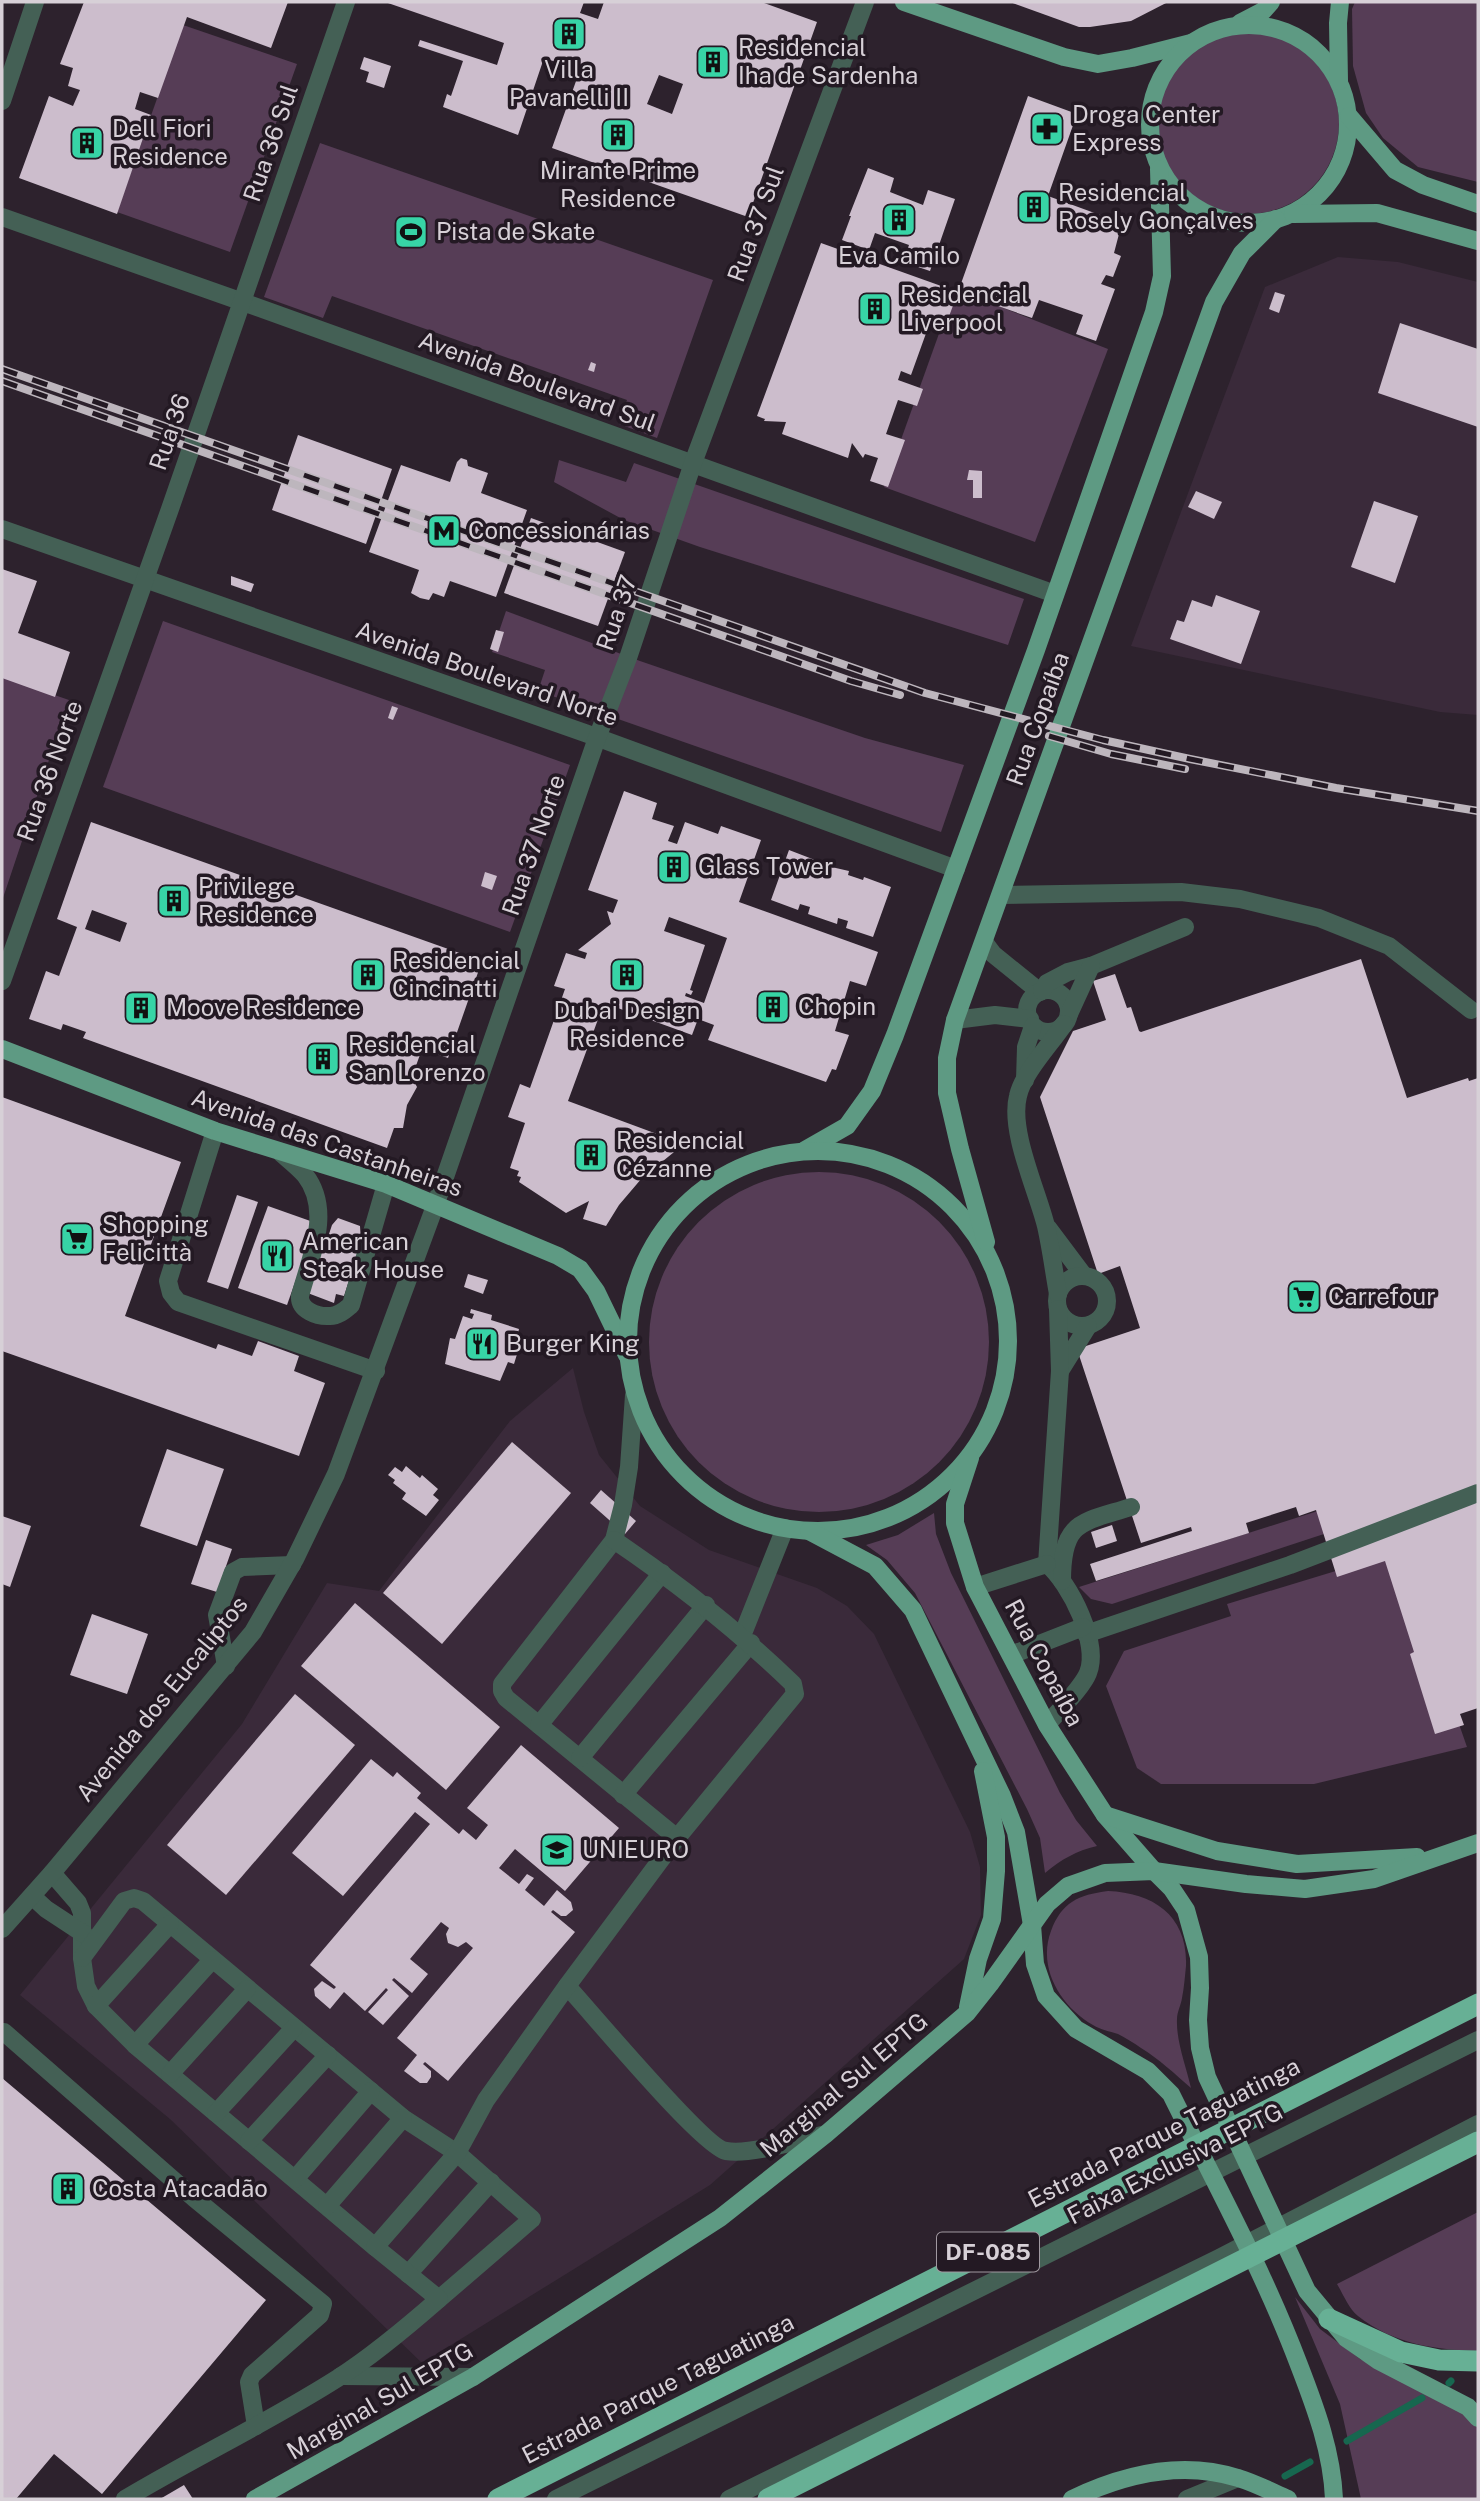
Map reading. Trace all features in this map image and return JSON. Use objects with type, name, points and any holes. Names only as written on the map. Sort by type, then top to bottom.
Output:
[{"type":"highway","name":"Estrada Parque Taguatinga","points":[[498,2499],[1478,2004]]},
{"type":"highway","points":[[768,2499],[1478,2142]]},
{"type":"highway","points":[[1329,2319],[1401,2352],[1439,2360],[1478,2361]]},
{"type":"main road","points":[[904,2],[1064,57],[1098,64],[1191,43]]},
{"type":"main road","points":[[1272,2],[1263,11],[1235,25],[1212,31],[1191,43],[1166,68],[1152,100],[1149,135],[1159,169],[1180,196],[1209,215],[1242,223],[1284,217],[1377,214],[1478,241]]},
{"type":"main road","points":[[1284,217],[1317,197],[1335,174],[1346,146],[1349,116],[1339,81],[1340,2]]},
{"type":"main road","points":[[1235,25],[1260,25],[1285,31],[1307,43],[1326,60],[1339,81]]},
{"type":"main road","points":[[1349,116],[1395,170],[1423,185],[1478,204]]},
{"type":"main road","name":"Rua Copaíba","points":[[804,1151],[846,1126],[872,1091],[986,791],[1154,312],[1162,276],[1159,169]]},
{"type":"main road","name":"Rua Copaíba","points":[[991,1259],[947,1093],[947,1058],[955,1020],[1214,302],[1242,253],[1284,217]]},
{"type":"main road","name":"Avenida das Castanheiras","points":[[2,1049],[215,1131],[386,1184],[526,1242],[580,1269],[597,1292],[627,1355]]},
{"type":"main road","points":[[804,1151],[861,1155],[915,1175],[959,1211],[991,1259],[1007,1307],[1009,1359],[996,1409],[971,1454],[939,1488],[899,1513],[855,1527],[809,1531],[785,1528],[744,1517],[707,1496],[675,1468],[651,1434],[634,1395],[627,1355],[632,1296],[655,1240],[695,1195],[746,1164],[804,1151]]},
{"type":"main road","name":"Rua Copaíba","points":[[971,1454],[955,1504],[955,1523],[975,1587],[1047,1725],[1105,1815],[1172,1889],[1186,1910],[1199,1957],[1198,2020],[1200,2048],[1207,2077],[1307,2291],[1346,2338],[1379,2361],[1468,2407],[1478,2418]]},
{"type":"main road","points":[[809,1531],[874,1566],[913,1610],[1016,1832],[1032,1925],[1035,1964],[1046,1996],[1076,2029],[1148,2071],[1171,2094],[1279,2311],[1319,2416],[1330,2460],[1334,2499]]},
{"type":"main road","points":[[967,2012],[978,1959],[992,1919],[996,1871],[996,1837],[978,1747]]},
{"type":"main road","points":[[1105,1815],[1217,1851],[1297,1864],[1441,1856]]},
{"type":"main road","name":"Marginal Sul EPTG","points":[[255,2499],[473,2377],[720,2218],[826,2134],[967,2012],[1046,1904],[1068,1886],[1105,1873],[1154,1871],[1305,1889],[1374,1879],[1478,1843]]},
{"type":"main road","points":[[1072,2499],[1102,2485],[1145,2472],[1188,2469],[1238,2478],[1288,2499]]},
{"type":"street","points":[[2,101],[35,2]]},
{"type":"street","name":"Rua 36 Sul","points":[[240,300],[346,2]]},
{"type":"street","name":"Rua 37 Sul","points":[[693,463],[865,2]]},
{"type":"street","name":"Avenida Boulevard Sul","points":[[2,217],[1055,594]]},
{"type":"street","name":"Rua 36","points":[[145,579],[240,300]]},
{"type":"street","name":"Rua 37","points":[[597,738],[628,658],[693,463]]},
{"type":"street","name":"Avenida Boulevard Norte","points":[[2,529],[597,738],[956,869]]},
{"type":"street","name":"Rua 36 Norte","points":[[2,981],[145,579]]},
{"type":"street","name":"Rua 37 Norte","points":[[435,1206],[597,738]]},
{"type":"street","points":[[1000,895],[1181,892],[1240,899],[1319,918],[1389,946],[1471,1010]]},
{"type":"street","points":[[1041,992],[1047,983],[1054,979],[1185,927]]},
{"type":"street","points":[[984,942],[993,954],[1041,992]]},
{"type":"street","points":[[955,1020],[995,1016],[1031,1023],[1049,1032],[1060,1029],[1091,966]]},
{"type":"street","points":[[1025,1080],[1026,1047],[1031,1023],[1028,1006],[1034,995],[1050,990],[1064,998],[1066,1019],[1018,1095],[1018,1133],[1046,1226],[1058,1302],[1060,1371],[1047,1560],[1062,1581],[1093,1654],[1082,1684],[1047,1725]]},
{"type":"street","points":[[215,1131],[168,1282],[171,1293],[178,1301],[376,1371]]},
{"type":"street","points":[[281,1153],[304,1174],[313,1188],[320,1209],[317,1233],[299,1304],[304,1309],[329,1317],[340,1314],[351,1305],[386,1184]]},
{"type":"street","name":"Avenida dos Eucaliptos","points":[[2,1929],[253,1632],[292,1565],[336,1474],[435,1206]]},
{"type":"street","points":[[1046,1226],[1098,1278],[1114,1301],[1102,1318],[1088,1326],[1080,1327],[1066,1321],[1058,1302],[1067,1280],[1098,1278]]},
{"type":"street","points":[[1060,1371],[1088,1326]]},
{"type":"street","points":[[634,1395],[629,1467],[614,1540],[502,1684],[502,1691],[506,1698],[677,1838]]},
{"type":"street","points":[[1011,1655],[1290,1565],[1478,1493]]},
{"type":"street","points":[[975,1587],[1047,1560],[1068,1525],[1085,1513],[1130,1503],[1073,1528],[1062,1560],[1062,1581]]},
{"type":"street","points":[[623,1795],[746,1639],[785,1528]]},
{"type":"street","points":[[375,2247],[457,2153],[486,2100],[567,1986],[677,1838],[795,1694],[793,1684],[746,1639],[706,1605],[614,1540]]},
{"type":"street","points":[[226,1666],[217,1615],[233,1572],[242,1567],[292,1565]]},
{"type":"street","points":[[539,1725],[662,1573]]},
{"type":"street","points":[[580,1758],[706,1605]]},
{"type":"street","points":[[52,1873],[78,1903],[82,1913],[82,1958],[86,1986],[96,2006],[135,2045],[439,2299]]},
{"type":"street","points":[[32,1896],[46,1909],[84,1934]]},
{"type":"street","points":[[82,1958],[124,1901],[134,1898],[143,1901],[403,2118],[457,2153],[532,2219],[408,2326],[341,2376],[125,2499]]},
{"type":"street","points":[[96,2006],[170,1924]]},
{"type":"street","points":[[135,2045],[212,1960]]},
{"type":"street","points":[[567,1986],[696,2130],[723,2151],[746,2151],[826,2134]]},
{"type":"street","points":[[170,2074],[247,1989]]},
{"type":"street","points":[[216,2113],[294,2028]]},
{"type":"street","points":[[4,2032],[194,2198],[323,2304],[320,2315],[252,2375],[249,2382],[256,2426]]},
{"type":"street","name":"Faixa Exclusiva EPTG","points":[[556,2499],[1478,2040]]},
{"type":"street","points":[[249,2141],[328,2055]]},
{"type":"street","points":[[295,2179],[371,2091]]},
{"type":"street","points":[[327,2206],[403,2118]]},
{"type":"street","points":[[729,2499],[1241,2246],[1478,2124]]},
{"type":"street","points":[[408,2274],[491,2182]]},
{"type":"street","points":[[341,2376],[473,2377]]},
{"type":"street","points":[[1192,2496],[1238,2478]]},
{"type":"street","points":[[1192,2496],[1225,2499]]},
{"type":"shaded area","points":[[1355,2],[1478,2],[1478,182],[1418,167],[1383,138],[1366,113],[1353,66],[1352,9]]},
{"type":"shaded area","points":[[183,25],[297,64],[230,252],[117,212]]},
{"type":"shaded area","points":[[1248,32],[1283,39],[1299,47],[1312,59],[1324,72],[1332,88],[1339,123],[1332,158],[1324,174],[1312,187],[1299,199],[1283,207],[1248,214],[1213,207],[1197,199],[1184,187],[1172,174],[1164,158],[1157,123],[1164,88],[1172,72],[1184,59],[1197,47],[1213,39]]},
{"type":"shaded area","points":[[320,143],[713,280],[657,438],[619,424],[627,400],[332,296],[323,318],[264,297]]},
{"type":"shaded area","points":[[1338,257],[1398,262],[1478,282],[1478,715],[1440,712],[1131,646],[1265,287]]},
{"type":"shaded area","points":[[955,289],[1108,349],[1035,542],[884,487]]},
{"type":"shaded area","points":[[559,460],[626,482],[634,463],[1024,599],[1008,645],[700,547],[624,520],[554,482]]},
{"type":"shaded area","points":[[506,611],[640,661],[865,738],[964,765],[941,832],[538,691],[545,670],[492,652]]},
{"type":"shaded area","points":[[163,621],[570,765],[510,932],[103,787]]},
{"type":"shaded area","points":[[2,677],[69,700],[2,901]]},
{"type":"shaded area","points":[[802,1172],[836,1172],[868,1179],[914,1200],[951,1234],[969,1262],[982,1293],[989,1325],[989,1359],[982,1391],[969,1422],[951,1450],[927,1474],[899,1492],[868,1505],[836,1512],[802,1512],[770,1505],[724,1484],[687,1450],[669,1422],[656,1391],[649,1359],[649,1325],[656,1293],[677,1247],[711,1210],[739,1192],[770,1179]]},
{"type":"shaded area","name":"UNIEURO","points":[[573,1368],[599,1455],[640,1506],[709,1550],[817,1588],[847,1606],[874,1634],[970,1832],[980,1867],[981,1915],[964,1959],[710,2185],[422,2363],[170,2119],[20,1995],[242,1724],[327,1583],[379,1591],[510,1421]]},
{"type":"shaded area","points":[[1321,1510],[1330,1532],[1112,1604],[1091,1599],[1079,1587]]},
{"type":"shaded area","points":[[934,1513],[936,1534],[951,1573],[1060,1793],[1076,1820],[1097,1846],[1070,1856],[1045,1873],[1040,1838],[1027,1809],[915,1593],[887,1560],[866,1545],[898,1535]]},
{"type":"shaded area","points":[[1394,1538],[1467,1747],[1314,1784],[1161,1784],[1137,1768],[1106,1686],[1124,1651],[1231,1616],[1227,1604],[1339,1570]]},
{"type":"shaded area","points":[[1108,1891],[1153,1902],[1165,1910],[1181,1933],[1186,1966],[1177,2027],[1191,2088],[1133,2042],[1096,2027],[1081,2017],[1062,1997],[1055,1985],[1047,1959],[1047,1945],[1055,1921],[1072,1902]]},
{"type":"shaded area","points":[[1478,2212],[1478,2351],[1431,2347],[1400,2339],[1371,2326],[1352,2309],[1337,2284]]},
{"type":"shaded area","points":[[1295,2297],[1320,2329],[1360,2359],[1438,2394],[1478,2417],[1478,2499],[1361,2499],[1340,2404]]},
{"type":"building","points":[[84,2],[288,2],[271,48],[187,17],[158,98],[140,92],[135,109],[151,115],[117,214],[19,178],[49,96],[73,106],[80,90],[68,86],[73,68],[60,64]]},
{"type":"building","points":[[385,2],[584,2],[580,13],[598,19],[604,2],[761,2],[817,22],[748,217],[552,148],[580,70],[544,58],[518,135],[443,107],[447,94],[451,96],[463,61],[418,46],[420,40],[497,65],[504,43]],"holes":[[[659,75],[683,84],[672,114],[647,104]]]},
{"type":"building","points":[[1010,2],[1168,2],[1131,21],[1079,27]]},
{"type":"building","points":[[364,57],[391,66],[384,88],[366,82],[369,72],[360,69]]},
{"type":"building","name":"Residencial Rosely Gonçalves","points":[[1028,96],[1077,114],[1048,196],[1111,219],[1119,234],[1114,253],[1121,256],[1113,277],[1106,275],[1101,284],[1115,289],[1096,341],[1076,334],[1083,315],[1039,300],[1032,318],[958,292]]},
{"type":"building","points":[[1200,107],[1206,110],[1202,122],[1196,120]]},
{"type":"building","name":"Eva Camilo","points":[[868,168],[894,178],[890,192],[923,205],[928,190],[955,199],[930,271],[903,262],[909,245],[875,233],[869,250],[842,240]]},
{"type":"building","points":[[821,243],[958,292],[944,330],[929,325],[911,375],[901,371],[898,380],[923,389],[917,406],[898,400],[886,434],[905,440],[888,487],[870,481],[878,458],[865,454],[863,458],[852,443],[848,458],[782,434],[786,422],[764,421],[765,419],[757,416]]},
{"type":"building","points":[[1275,292],[1285,295],[1279,313],[1269,309]]},
{"type":"building","points":[[1400,323],[1478,349],[1478,427],[1378,393]]},
{"type":"building","points":[[591,362],[596,364],[594,372],[588,370]]},
{"type":"building","points":[[298,435],[392,469],[366,544],[272,510]]},
{"type":"building","name":"Concessionárias","points":[[461,458],[467,460],[468,466],[488,473],[481,493],[527,510],[496,597],[450,581],[444,597],[433,593],[429,600],[420,598],[411,593],[419,570],[369,552],[401,465],[450,482]]},
{"type":"building","points":[[969,470],[982,471],[982,498],[973,498],[973,480],[967,480]]},
{"type":"building","points":[[1196,491],[1222,502],[1214,519],[1188,507]]},
{"type":"building","points":[[1374,501],[1418,516],[1395,583],[1351,567]]},
{"type":"building","points":[[531,518],[625,552],[598,626],[504,593]]},
{"type":"building","points":[[2,569],[37,581],[18,633],[70,652],[55,697],[2,678]]},
{"type":"building","points":[[231,576],[254,584],[251,592],[231,585]]},
{"type":"building","points":[[1216,595],[1260,611],[1241,664],[1170,639],[1177,620],[1184,622],[1192,600],[1212,607]]},
{"type":"building","points":[[496,630],[504,632],[498,652],[490,649]]},
{"type":"building","points":[[392,706],[398,708],[393,720],[388,718]]},
{"type":"building","points":[[624,791],[657,803],[652,819],[674,826],[668,841],[677,844],[685,822],[718,834],[721,826],[761,840],[739,902],[878,952],[866,986],[850,981],[835,1031],[849,1035],[836,1070],[832,1069],[826,1082],[708,1040],[714,1025],[698,1019],[692,1035],[604,1003],[568,1101],[684,1144],[642,1178],[619,1205],[606,1226],[583,1219],[589,1201],[566,1213],[519,1182],[519,1171],[510,1168],[525,1123],[508,1117],[520,1084],[530,1088],[565,989],[554,986],[566,953],[585,959],[587,953],[578,950],[611,924],[607,911],[613,913],[618,900],[588,890]],"holes":[[[669,917],[727,938],[704,1003],[685,996],[686,993],[691,995],[693,991],[690,990],[705,945],[664,931]]]},
{"type":"building","points":[[91,822],[482,961],[448,1058],[422,1049],[412,1077],[417,1087],[407,1105],[403,1128],[394,1128],[387,1148],[83,1038],[86,1032],[63,1024],[61,1030],[29,1019],[46,971],[59,976],[77,927],[57,919]],"holes":[[[92,910],[127,923],[120,942],[85,929]]]},
{"type":"building","points":[[789,850],[815,860],[814,863],[849,871],[848,875],[863,880],[864,877],[891,887],[873,937],[846,928],[848,921],[838,918],[837,924],[808,914],[810,907],[800,904],[798,910],[771,900]]},
{"type":"building","points":[[485,872],[497,876],[492,890],[481,886]]},
{"type":"building","points":[[1361,959],[1407,1098],[1468,1078],[1469,1081],[1478,1078],[1478,1708],[1460,1714],[1464,1725],[1435,1734],[1410,1654],[1414,1652],[1385,1561],[1337,1577],[1316,1510],[1299,1516],[1296,1507],[1246,1523],[1249,1533],[1096,1581],[1090,1564],[1192,1531],[1191,1527],[1141,1543],[1077,1349],[1140,1328],[1120,1266],[1098,1274],[1040,1097],[1073,1031],[1106,1020],[1093,981],[1115,974],[1127,1008],[1131,1007],[1141,1032]]},
{"type":"building","name":"Shopping Felicittà","points":[[2,1097],[181,1162],[125,1316],[216,1349],[218,1344],[252,1356],[258,1341],[299,1356],[294,1371],[325,1383],[299,1456],[2,1351]]},
{"type":"building","points":[[237,1195],[258,1202],[228,1289],[207,1282]]},
{"type":"building","name":"American Steak House","points":[[268,1206],[316,1223],[287,1305],[238,1288]]},
{"type":"building","points":[[338,1218],[360,1226],[361,1243],[344,1296],[336,1294],[334,1303],[305,1292],[323,1238],[327,1240],[332,1225]]},
{"type":"building","points":[[468,1274],[488,1280],[483,1294],[464,1287]]},
{"type":"building","name":"Burger King","points":[[471,1309],[492,1315],[491,1320],[519,1329],[514,1350],[518,1351],[514,1364],[508,1362],[500,1381],[445,1364],[450,1338],[455,1339],[463,1316],[472,1319],[474,1314],[470,1313]]},
{"type":"building","points":[[512,1442],[571,1493],[442,1644],[383,1593]]},
{"type":"building","points":[[167,1449],[224,1469],[197,1546],[140,1526]]},
{"type":"building","points":[[406,1466],[438,1489],[433,1495],[439,1500],[426,1516],[402,1499],[406,1493],[393,1483],[395,1480],[388,1475],[395,1467],[402,1472]]},
{"type":"building","points":[[601,1490],[636,1521],[625,1534],[590,1503]]},
{"type":"building","points":[[2,1516],[31,1526],[10,1587],[2,1584]]},
{"type":"building","points":[[1112,1525],[1117,1541],[1096,1548],[1091,1532]]},
{"type":"building","points":[[206,1540],[232,1549],[217,1592],[191,1584]]},
{"type":"building","points":[[355,1603],[500,1727],[446,1790],[301,1666]]},
{"type":"building","points":[[92,1614],[148,1634],[127,1694],[70,1675]]},
{"type":"building","points":[[295,1694],[355,1745],[226,1895],[167,1845]]},
{"type":"building","points":[[521,1745],[619,1828],[565,1891],[515,1849],[499,1868],[519,1884],[527,1874],[534,1878],[525,1890],[544,1906],[557,1890],[571,1902],[573,1910],[566,1916],[553,1910],[551,1912],[575,1932],[448,2081],[425,2062],[423,2064],[431,2071],[431,2077],[427,2083],[420,2083],[404,2071],[417,2055],[397,2038],[473,1948],[466,1942],[458,1947],[448,1943],[446,1934],[449,1928],[441,1922],[410,1959],[428,1974],[412,1993],[394,1978],[392,1980],[409,1996],[383,2025],[368,2012],[388,1990],[386,1988],[365,2011],[344,1992],[330,2009],[315,1996],[314,1989],[322,1981],[334,1989],[336,1987],[310,1965],[430,1824],[415,1812],[343,1896],[292,1853],[371,1759],[393,1777],[397,1772],[421,1793],[417,1798],[459,1834],[463,1829],[476,1840],[488,1825],[467,1808]]},
{"type":"building","name":"Costa Atacadão","points":[[2,2078],[266,2300],[102,2494],[54,2454],[16,2499],[2,2499]]},
{"type":"building","points":[[184,2485],[193,2499],[160,2499]]},
{"type":"waterway","points":[[1347,2441],[1422,2398]]},
{"type":"waterway","points":[[1285,2476],[1310,2462]]},
{"type":"railway","points":[[2,369],[925,693],[1103,740],[1190,759],[1336,788],[1478,811]]},
{"type":"railway","points":[[2,381],[851,681],[900,695]]},
{"type":"railway","points":[[1049,736],[1111,754],[1185,769]]},
{"type":"place","name":"Villa Pavanelli II","points":[[569,34]]},
{"type":"place","name":"Residencial Iha de Sardenha","points":[[713,62]]},
{"type":"place","name":"Droga Center Express","points":[[1047,129]]},
{"type":"place","name":"Mirante Prime Residence","points":[[618,135]]},
{"type":"place","name":"Dell Fiori Residence","points":[[87,143]]},
{"type":"place","name":"Residencial Rosely Gonçalves","points":[[1034,207]]},
{"type":"place","name":"Eva Camilo","points":[[899,220]]},
{"type":"place","name":"Pista de Skate","points":[[411,232]]},
{"type":"place","name":"Residencial Liverpool","points":[[875,309]]},
{"type":"place","name":"Concessionárias","points":[[444,531]]},
{"type":"place","name":"Glass Tower","points":[[674,867]]},
{"type":"place","name":"Privilege Residence","points":[[174,901]]},
{"type":"place","name":"Residencial Cincinatti","points":[[368,975]]},
{"type":"place","name":"Dubai Design Residence","points":[[627,975]]},
{"type":"place","name":"Chopin","points":[[773,1007]]},
{"type":"place","name":"Moove Residence","points":[[141,1008]]},
{"type":"place","name":"Residencial San Lorenzo","points":[[323,1059]]},
{"type":"place","name":"Residencial Cézanne","points":[[591,1155]]},
{"type":"place","name":"Shopping Felicittà","points":[[77,1239]]},
{"type":"place","name":"American Steak House","points":[[277,1256]]},
{"type":"place","name":"Carrefour","points":[[1304,1297]]},
{"type":"place","name":"Burger King","points":[[482,1344]]},
{"type":"place","name":"UNIEURO","points":[[557,1850]]},
{"type":"place","name":"Costa Atacadão","points":[[68,2189]]}]
